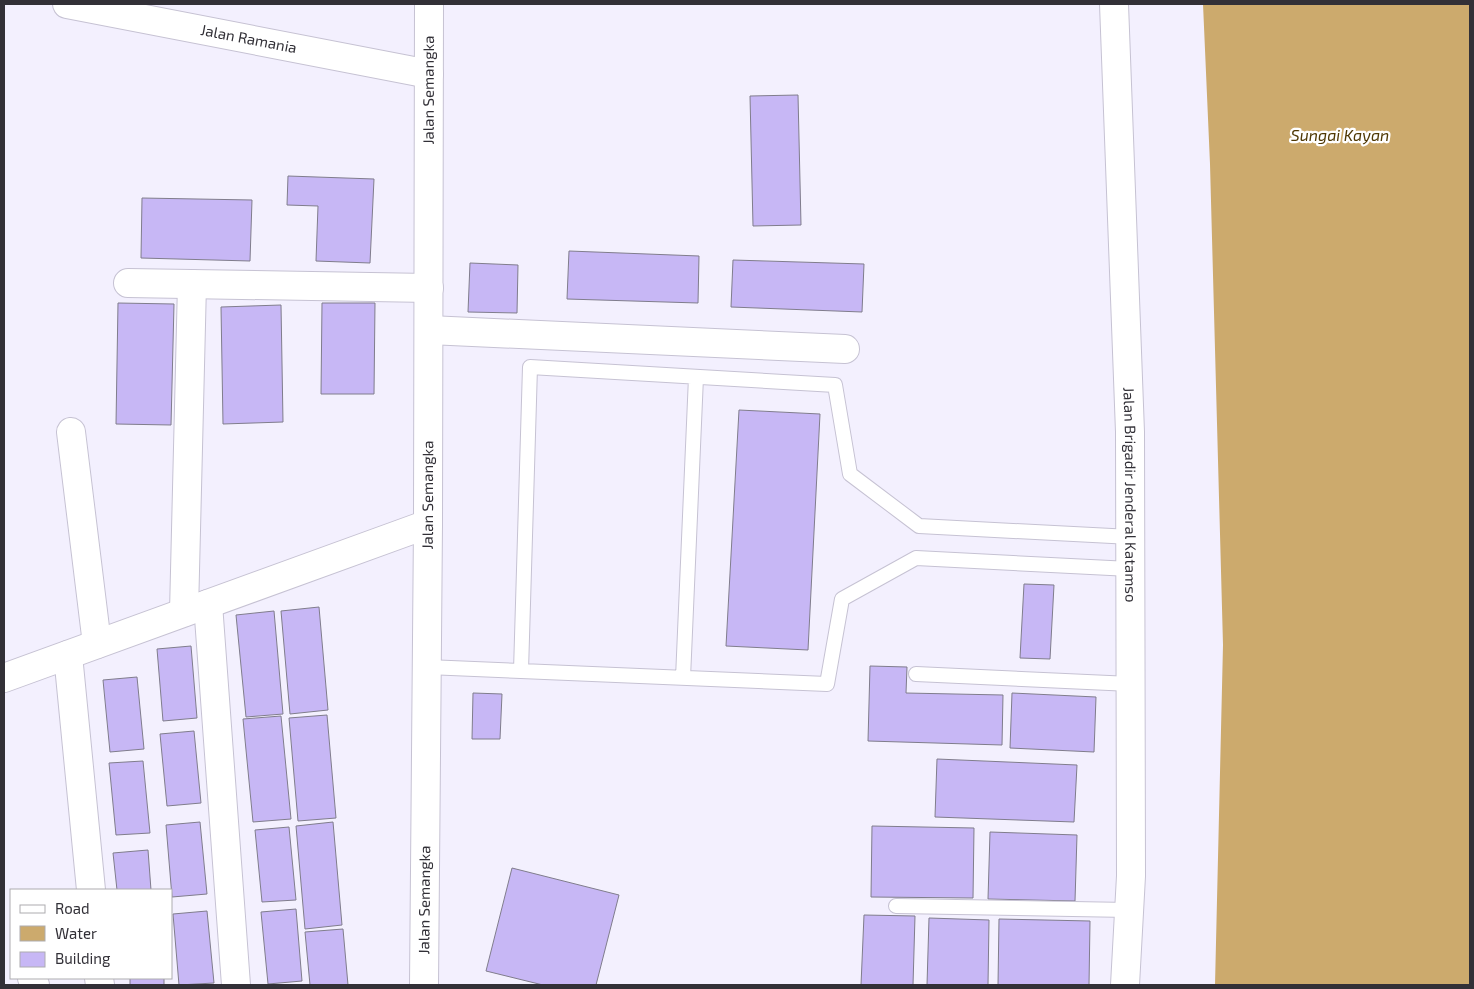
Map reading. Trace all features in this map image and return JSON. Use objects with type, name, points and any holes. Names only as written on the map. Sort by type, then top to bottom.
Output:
[{"type":"main road","name":"Jalan Ramania","points":[[67,4],[429,74]]},
{"type":"main road","name":"Jalan Semangka","points":[[424,985],[429,330],[429,4]]},
{"type":"main road","name":"Jalan Brigadir Jenderal Katamso","points":[[1114,4],[1130,432],[1132,876],[1125,985]]},
{"type":"main road","points":[[128,283],[429,288]]},
{"type":"main road","points":[[192,284],[196,608],[236,985]]},
{"type":"main road","points":[[429,330],[845,349]]},
{"type":"main road","points":[[71,432],[97,644]]},
{"type":"main road","points":[[4,678],[428,524]]},
{"type":"main road","points":[[68,655],[91,889]]},
{"type":"lane","points":[[521,671],[530,367],[835,385],[850,474],[919,526],[1131,537]]},
{"type":"lane","points":[[682,678],[696,377]]},
{"type":"lane","points":[[427,667],[828,684],[842,599],[916,558],[1130,569]]},
{"type":"lane","points":[[916,674],[1131,684]]},
{"type":"lane","points":[[896,906],[1129,910]]},
{"type":"water","name":"Sungai Kayan","points":[[1203,4],[1470,4],[1470,985],[1215,985],[1223,645],[1210,164]]},
{"type":"building","points":[[798,95],[801,225],[753,226],[750,96]]},
{"type":"building","points":[[288,176],[374,179],[370,263],[316,261],[318,206],[287,205]]},
{"type":"building","points":[[142,198],[252,200],[250,261],[141,258]]},
{"type":"building","points":[[569,251],[699,256],[698,303],[567,299]]},
{"type":"building","points":[[733,260],[864,264],[862,312],[731,307]]},
{"type":"building","points":[[470,263],[518,265],[517,313],[468,312]]},
{"type":"building","points":[[118,303],[174,304],[171,425],[116,424]]},
{"type":"building","points":[[322,303],[375,303],[374,394],[321,394]]},
{"type":"building","points":[[281,305],[283,422],[223,424],[221,307]]},
{"type":"building","points":[[739,410],[820,414],[808,650],[726,646]]},
{"type":"building","points":[[1024,584],[1054,585],[1050,659],[1020,658]]},
{"type":"building","points":[[319,607],[328,710],[290,714],[281,611]]},
{"type":"building","points":[[274,611],[283,714],[246,717],[236,615]]},
{"type":"building","points":[[191,646],[197,718],[163,721],[157,649]]},
{"type":"building","points":[[870,666],[907,667],[906,693],[1003,695],[1002,745],[868,741]]},
{"type":"building","points":[[137,677],[144,749],[110,752],[103,680]]},
{"type":"building","points":[[473,693],[502,694],[500,739],[472,739]]},
{"type":"building","points":[[1012,693],[1096,697],[1094,752],[1010,748]]},
{"type":"building","points":[[327,715],[336,818],[298,821],[289,718]]},
{"type":"building","points":[[281,716],[291,819],[253,822],[243,719]]},
{"type":"building","points":[[194,731],[201,803],[167,806],[160,734]]},
{"type":"building","points":[[937,759],[1077,765],[1074,822],[935,817]]},
{"type":"building","points":[[143,761],[150,833],[116,835],[109,763]]},
{"type":"building","points":[[200,822],[207,894],[172,897],[166,825]]},
{"type":"building","points":[[333,822],[342,925],[305,929],[296,826]]},
{"type":"building","points":[[872,826],[974,828],[973,898],[871,897]]},
{"type":"building","points":[[289,827],[296,900],[262,902],[255,830]]},
{"type":"building","points":[[990,832],[1077,835],[1075,901],[988,899]]},
{"type":"building","points":[[148,850],[151,889],[117,889],[113,853]]},
{"type":"building","points":[[512,868],[619,895],[596,985],[543,985],[486,971]]},
{"type":"building","points":[[296,909],[302,981],[268,984],[261,912]]},
{"type":"building","points":[[207,911],[214,983],[179,985],[173,914]]},
{"type":"building","points":[[864,915],[915,916],[913,985],[861,985]]},
{"type":"building","points":[[929,918],[989,920],[988,985],[927,985]]},
{"type":"building","points":[[999,919],[1090,921],[1089,985],[998,985]]},
{"type":"building","points":[[343,929],[348,985],[310,985],[305,932]]},
{"type":"building","points":[[130,979],[164,979],[164,985],[130,985]]}]
